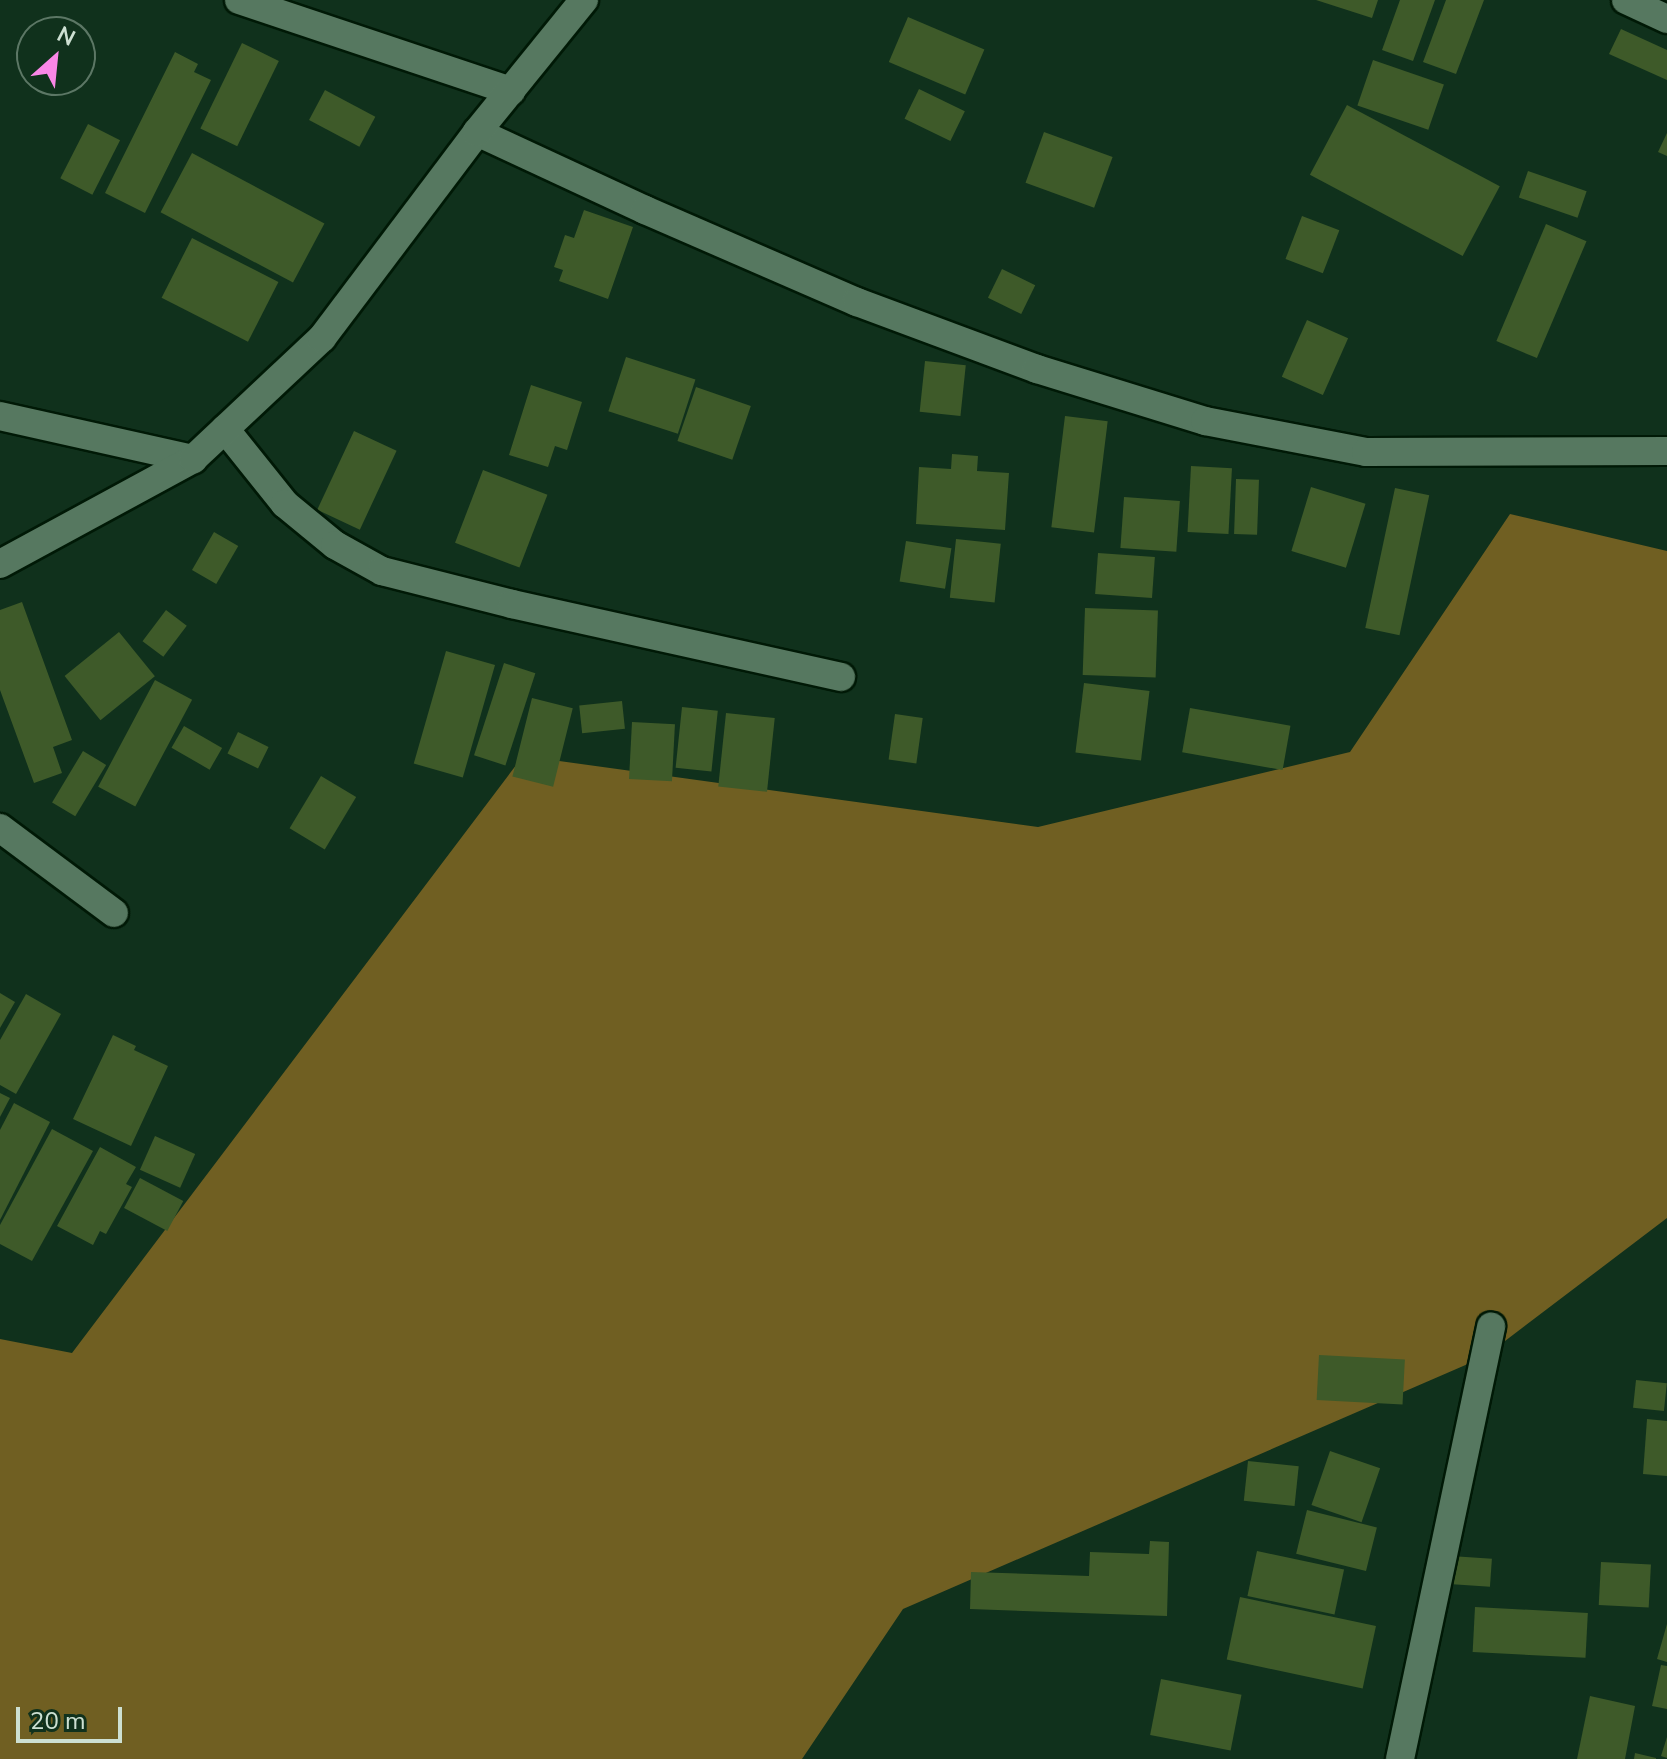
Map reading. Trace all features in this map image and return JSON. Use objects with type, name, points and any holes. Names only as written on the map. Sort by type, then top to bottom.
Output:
[{"type":"street","points":[[239,0],[511,91]]},
{"type":"street","points":[[0,564],[193,459],[322,338],[477,132],[584,0]]},
{"type":"street","points":[[1626,0],[1667,19]]},
{"type":"street","points":[[477,132],[645,210],[857,302],[1037,369],[1205,421],[1366,452],[1667,451]]},
{"type":"street","points":[[0,416],[193,459]]},
{"type":"street","points":[[225,429],[285,504],[335,545],[382,571],[512,604],[841,677]]},
{"type":"street","points":[[0,828],[114,913]]},
{"type":"street","points":[[1400,1759],[1491,1326]]},
{"type":"shaded area","points":[[1510,514],[1667,551],[1667,1218],[1484,1357],[903,1609],[802,1759],[0,1759],[0,1339],[72,1353],[523,756],[1038,827],[1350,752]]},
{"type":"building","points":[[1316,0],[1378,0],[1372,18]]},
{"type":"building","points":[[1400,0],[1435,0],[1413,61],[1382,50]]},
{"type":"building","points":[[1446,0],[1484,0],[1456,74],[1423,62]]},
{"type":"building","points":[[908,17],[984,49],[965,95],[889,62]]},
{"type":"building","points":[[1621,29],[1667,50],[1667,80],[1609,54]]},
{"type":"building","points":[[242,43],[279,61],[237,146],[200,128]]},
{"type":"building","points":[[175,52],[198,64],[194,72],[211,80],[145,213],[105,193]]},
{"type":"building","points":[[1373,60],[1444,84],[1428,130],[1357,105]]},
{"type":"building","points":[[919,89],[965,111],[950,141],[905,119]]},
{"type":"building","points":[[325,90],[375,117],[359,147],[309,120]]},
{"type":"building","points":[[1347,105],[1500,186],[1463,256],[1310,175]]},
{"type":"building","points":[[88,124],[120,140],[92,195],[60,178]]},
{"type":"building","points":[[1044,132],[1113,157],[1094,208],[1026,183]]},
{"type":"building","points":[[1667,133],[1667,156],[1658,152]]},
{"type":"building","points":[[192,153],[324,223],[293,283],[161,212]]},
{"type":"building","points":[[1528,171],[1587,191],[1578,218],[1519,197]]},
{"type":"building","points":[[584,210],[633,227],[608,299],[559,281],[563,270],[554,267],[565,235],[574,238]]},
{"type":"building","points":[[1302,216],[1339,230],[1323,273],[1286,259]]},
{"type":"building","points":[[1546,224],[1587,241],[1537,358],[1496,341]]},
{"type":"building","points":[[192,238],[278,282],[248,342],[162,298]]},
{"type":"building","points":[[1002,269],[1035,285],[1021,314],[988,298]]},
{"type":"building","points":[[1307,320],[1348,338],[1323,395],[1282,377]]},
{"type":"building","points":[[626,357],[695,380],[678,434],[608,411]]},
{"type":"building","points":[[925,361],[966,365],[960,416],[920,412]]},
{"type":"building","points":[[531,385],[582,402],[567,450],[555,446],[548,467],[509,455]]},
{"type":"building","points":[[696,387],[751,406],[732,460],[677,441]]},
{"type":"building","points":[[1065,416],[1108,421],[1094,532],[1051,527]]},
{"type":"building","points":[[354,431],[397,451],[360,530],[317,510]]},
{"type":"building","points":[[952,454],[978,456],[977,471],[1009,473],[1005,530],[916,524],[919,467],[951,469]]},
{"type":"building","points":[[1191,466],[1232,468],[1228,534],[1188,532]]},
{"type":"building","points":[[483,470],[547,495],[519,568],[455,543]]},
{"type":"building","points":[[1236,479],[1259,480],[1257,535],[1234,534]]},
{"type":"building","points":[[1311,487],[1366,504],[1346,568],[1291,551]]},
{"type":"building","points":[[1395,488],[1429,495],[1400,635],[1365,628]]},
{"type":"building","points":[[1124,497],[1180,501],[1176,552],[1120,548]]},
{"type":"building","points":[[214,532],[238,546],[216,584],[192,570]]},
{"type":"building","points":[[956,539],[1001,544],[995,602],[950,598]]},
{"type":"building","points":[[906,541],[951,548],[945,589],[900,581]]},
{"type":"building","points":[[1098,553],[1155,557],[1152,598],[1095,594]]},
{"type":"building","points":[[22,602],[72,740],[53,747],[62,773],[34,783],[0,690],[0,610]]},
{"type":"building","points":[[1085,608],[1158,611],[1156,678],[1083,675]]},
{"type":"building","points":[[166,610],[187,626],[163,657],[143,641]]},
{"type":"building","points":[[119,632],[155,676],[100,720],[65,676]]},
{"type":"building","points":[[446,651],[495,665],[463,778],[414,763]]},
{"type":"building","points":[[504,663],[535,673],[505,765],[474,755]]},
{"type":"building","points":[[155,680],[192,700],[135,807],[98,787]]},
{"type":"building","points":[[1084,683],[1150,691],[1141,761],[1075,752]]},
{"type":"building","points":[[532,698],[573,708],[553,787],[512,777]]},
{"type":"building","points":[[622,701],[625,729],[582,733],[579,705]]},
{"type":"building","points":[[682,707],[718,711],[711,771],[676,768]]},
{"type":"building","points":[[1190,708],[1290,726],[1283,770],[1182,752]]},
{"type":"building","points":[[726,713],[775,718],[767,792],[718,787]]},
{"type":"building","points":[[895,714],[923,718],[916,763],[889,760]]},
{"type":"building","points":[[632,722],[675,724],[672,781],[629,779]]},
{"type":"building","points":[[184,726],[222,748],[210,770],[172,748]]},
{"type":"building","points":[[238,732],[269,747],[258,768],[227,754]]},
{"type":"building","points":[[83,751],[106,765],[75,816],[52,802]]},
{"type":"building","points":[[321,776],[356,797],[325,849],[290,828]]},
{"type":"building","points":[[0,993],[15,1002],[0,1028]]},
{"type":"building","points":[[26,994],[61,1014],[16,1094],[0,1085],[0,1040]]},
{"type":"building","points":[[113,1035],[136,1046],[134,1050],[168,1066],[131,1146],[73,1119]]},
{"type":"building","points":[[0,1093],[10,1098],[0,1117]]},
{"type":"building","points":[[14,1103],[50,1122],[0,1220],[0,1130]]},
{"type":"building","points":[[52,1129],[93,1151],[32,1261],[0,1244],[0,1225]]},
{"type":"building","points":[[155,1136],[195,1154],[180,1188],[140,1170]]},
{"type":"building","points":[[100,1147],[136,1167],[126,1184],[132,1187],[106,1234],[100,1231],[93,1245],[57,1226]]},
{"type":"building","points":[[140,1178],[183,1201],[167,1231],[124,1208]]},
{"type":"building","points":[[1319,1355],[1405,1360],[1403,1404],[1317,1400]]},
{"type":"building","points":[[1636,1380],[1667,1383],[1664,1411],[1633,1408]]},
{"type":"building","points":[[1647,1419],[1667,1421],[1667,1476],[1643,1474]]},
{"type":"building","points":[[1330,1451],[1380,1468],[1362,1522],[1311,1505]]},
{"type":"building","points":[[1248,1461],[1299,1466],[1295,1506],[1244,1501]]},
{"type":"building","points":[[1307,1510],[1377,1527],[1366,1571],[1296,1554]]},
{"type":"building","points":[[1150,1541],[1169,1542],[1167,1616],[970,1609],[971,1572],[1089,1576],[1090,1552],[1149,1554]]},
{"type":"building","points":[[1257,1551],[1344,1570],[1334,1614],[1247,1596]]},
{"type":"building","points":[[1451,1556],[1492,1559],[1490,1587],[1449,1584]]},
{"type":"building","points":[[1601,1562],[1651,1565],[1649,1608],[1599,1605]]},
{"type":"building","points":[[1240,1597],[1376,1626],[1363,1689],[1227,1660]]},
{"type":"building","points":[[1475,1607],[1588,1613],[1585,1658],[1473,1652]]},
{"type":"building","points":[[1667,1624],[1667,1662],[1657,1659]]},
{"type":"building","points":[[1661,1665],[1667,1666],[1667,1709],[1652,1706]]},
{"type":"building","points":[[1161,1679],[1241,1695],[1231,1751],[1150,1735]]},
{"type":"building","points":[[1590,1696],[1635,1706],[1625,1759],[1577,1759]]},
{"type":"building","points":[[1667,1737],[1667,1758],[1661,1756]]},
{"type":"building","points":[[1635,1753],[1656,1758],[1656,1759],[1634,1759]]}]
